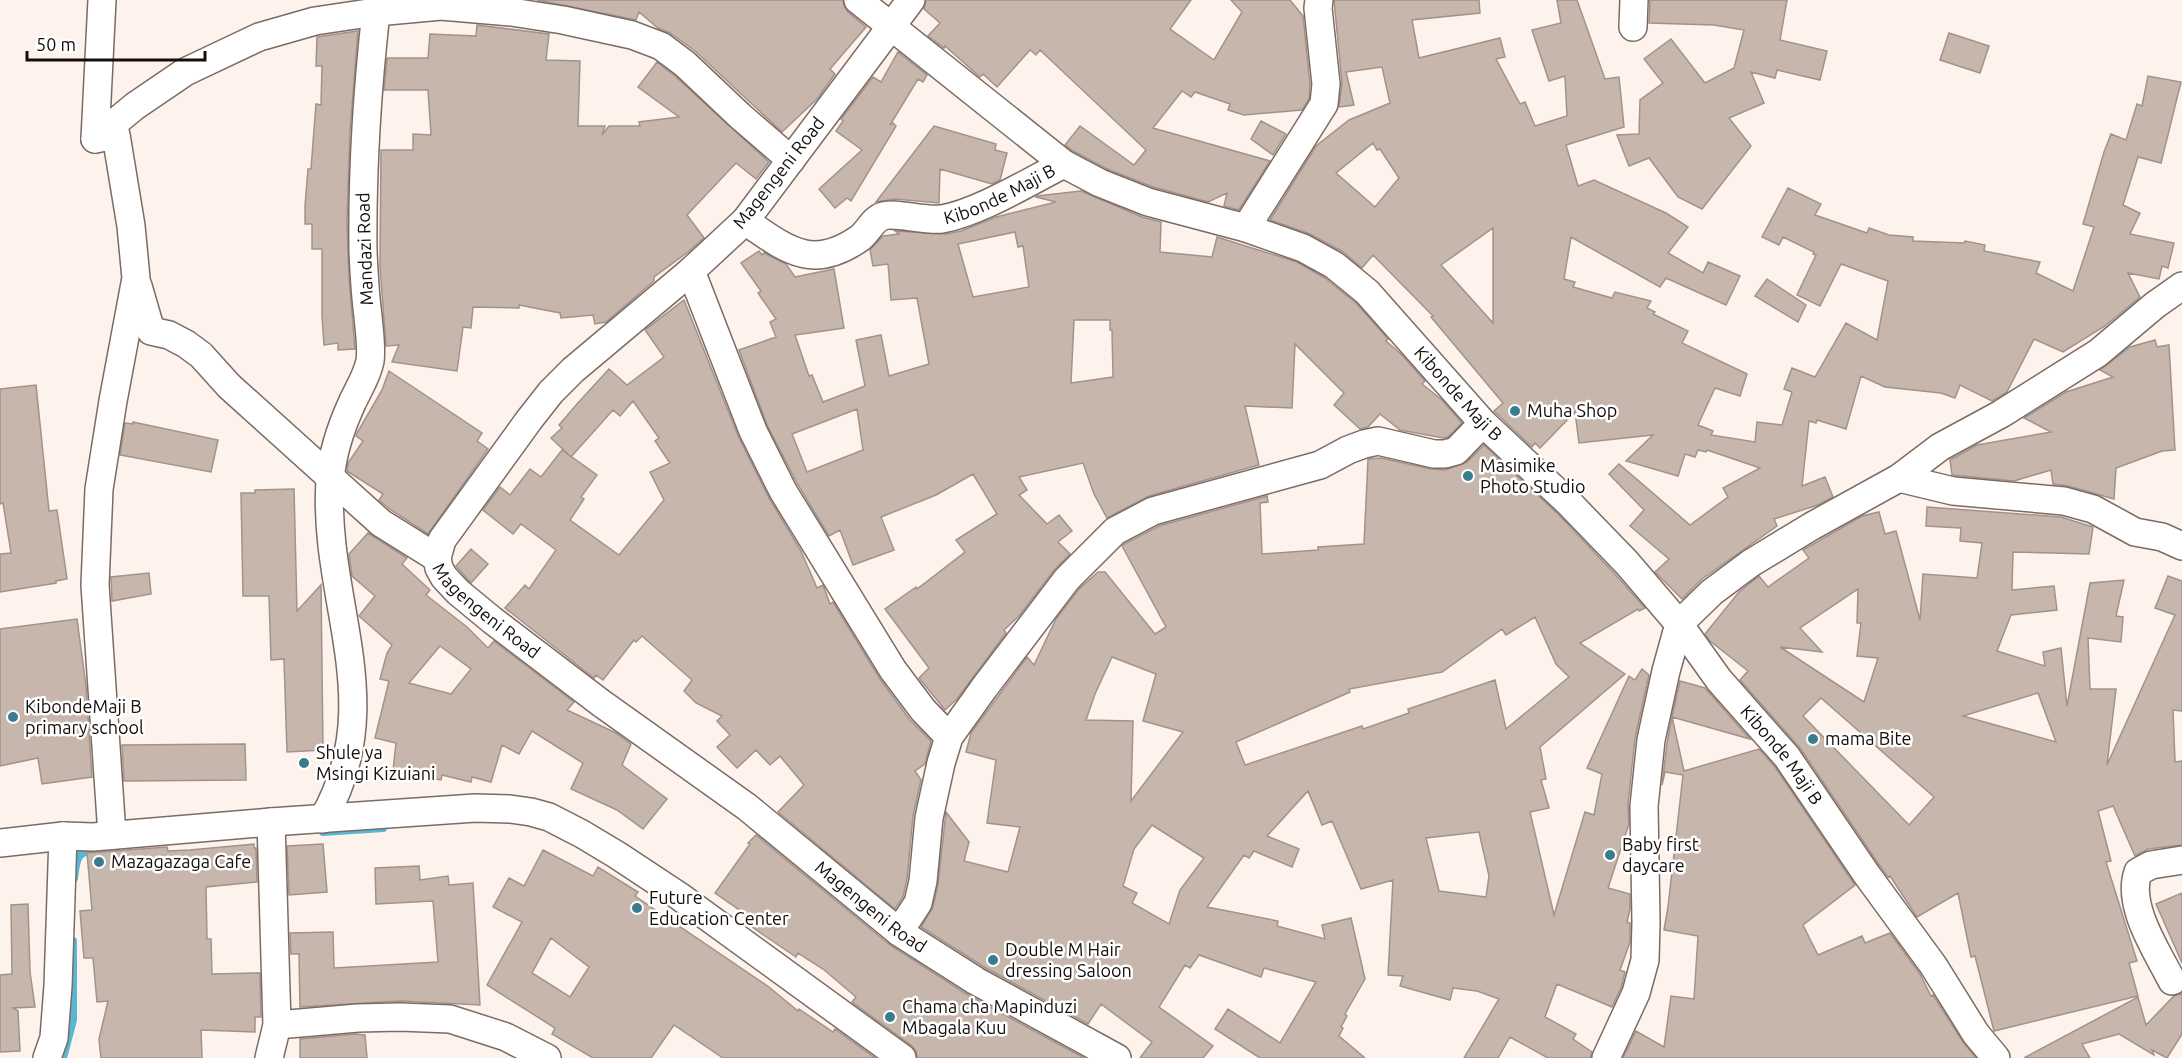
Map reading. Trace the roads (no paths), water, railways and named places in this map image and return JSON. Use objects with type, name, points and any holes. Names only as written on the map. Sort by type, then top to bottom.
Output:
[{"type":"street","points":[[95,139],[102,0]]},
{"type":"street","points":[[858,0],[1064,164]]},
{"type":"street","name":"Magengeni Road","points":[[911,0],[745,220],[691,272],[581,363],[551,392],[455,521],[442,540],[437,558],[444,578],[484,613],[601,704],[747,807],[900,932],[976,981],[1117,1058]]},
{"type":"street","points":[[1245,228],[1324,104],[1326,84],[1319,0]]},
{"type":"street","points":[[1633,27],[1634,0]]},
{"type":"street","points":[[95,139],[135,106],[185,72],[259,37],[315,21],[441,6],[511,12],[604,28],[661,46],[685,64],[791,160]]},
{"type":"street","name":"Mandazi Road","points":[[323,819],[346,767],[353,729],[350,661],[330,527],[330,479],[344,421],[363,383],[370,360],[363,254],[363,181],[366,105],[376,12]]},
{"type":"street","points":[[95,139],[116,135],[131,226],[136,278],[151,331],[169,335],[201,355],[229,386],[381,523],[437,558]]},
{"type":"street","name":"Kibonde Maji B","points":[[745,220],[783,247],[809,256],[824,256],[860,238],[875,221],[883,216],[943,219],[980,206],[1064,164],[1100,183],[1148,202],[1245,228],[1303,248],[1343,272],[1367,292],[1483,423],[1569,503],[1628,563],[1679,624],[1719,680],[1787,757],[1867,875],[1933,965],[1976,1034],[1996,1058]]},
{"type":"street","points":[[691,272],[753,431],[783,491],[893,670],[923,710],[949,737]]},
{"type":"street","points":[[112,835],[95,585],[99,489],[136,278]]},
{"type":"street","points":[[1606,1058],[1636,993],[1645,960],[1646,795],[1651,740],[1679,624],[1712,592],[1751,563],[1899,478],[1940,447],[2001,414],[2098,353],[2155,305],[2182,286]]},
{"type":"street","points":[[900,932],[918,903],[923,881],[929,818],[940,764],[949,737],[1067,579],[1114,531],[1153,511],[1320,465],[1364,444],[1378,441],[1434,453],[1445,454],[1456,451],[1483,423]]},
{"type":"street","points":[[1899,478],[1953,491],[2064,501],[2093,509],[2135,532],[2163,537],[2182,546]]},
{"type":"street","points":[[0,843],[63,836],[112,835],[475,808],[531,812],[549,817],[617,855],[679,896],[903,1058]]},
{"type":"street","points":[[269,1058],[277,1025],[271,822]]},
{"type":"street","points":[[47,1058],[54,1038],[58,986],[63,836]]},
{"type":"street","points":[[2172,981],[2138,913],[2134,883],[2138,872],[2151,865],[2182,861]]},
{"type":"street","points":[[277,1025],[358,1018],[450,1019],[506,1037],[547,1058]]},
{"type":"waterway","points":[[323,832],[383,828]]},
{"type":"waterway","points":[[74,878],[78,858],[84,852],[96,849]]},
{"type":"waterway","points":[[63,1058],[73,1020],[73,941]]},
{"type":"place","name":"Muha Shop","points":[[1515,411]]},
{"type":"place","name":"Masimike Photo Studio","points":[[1468,476]]},
{"type":"place","name":"KibondeMaji B primary school","points":[[13,717]]},
{"type":"place","name":"mama Bite","points":[[1813,739]]},
{"type":"place","name":"Shule ya Msingi Kizuiani","points":[[304,763]]},
{"type":"place","name":"Baby first daycare","points":[[1610,855]]},
{"type":"place","name":"Mazagazaga Cafe","points":[[99,862]]},
{"type":"place","name":"Future Education Center","points":[[637,908]]},
{"type":"place","name":"Double M Hair dressing Saloon","points":[[993,960]]},
{"type":"place","name":"Chama cha Mapinduzi Mbagala Kuu","points":[[890,1017]]}]
